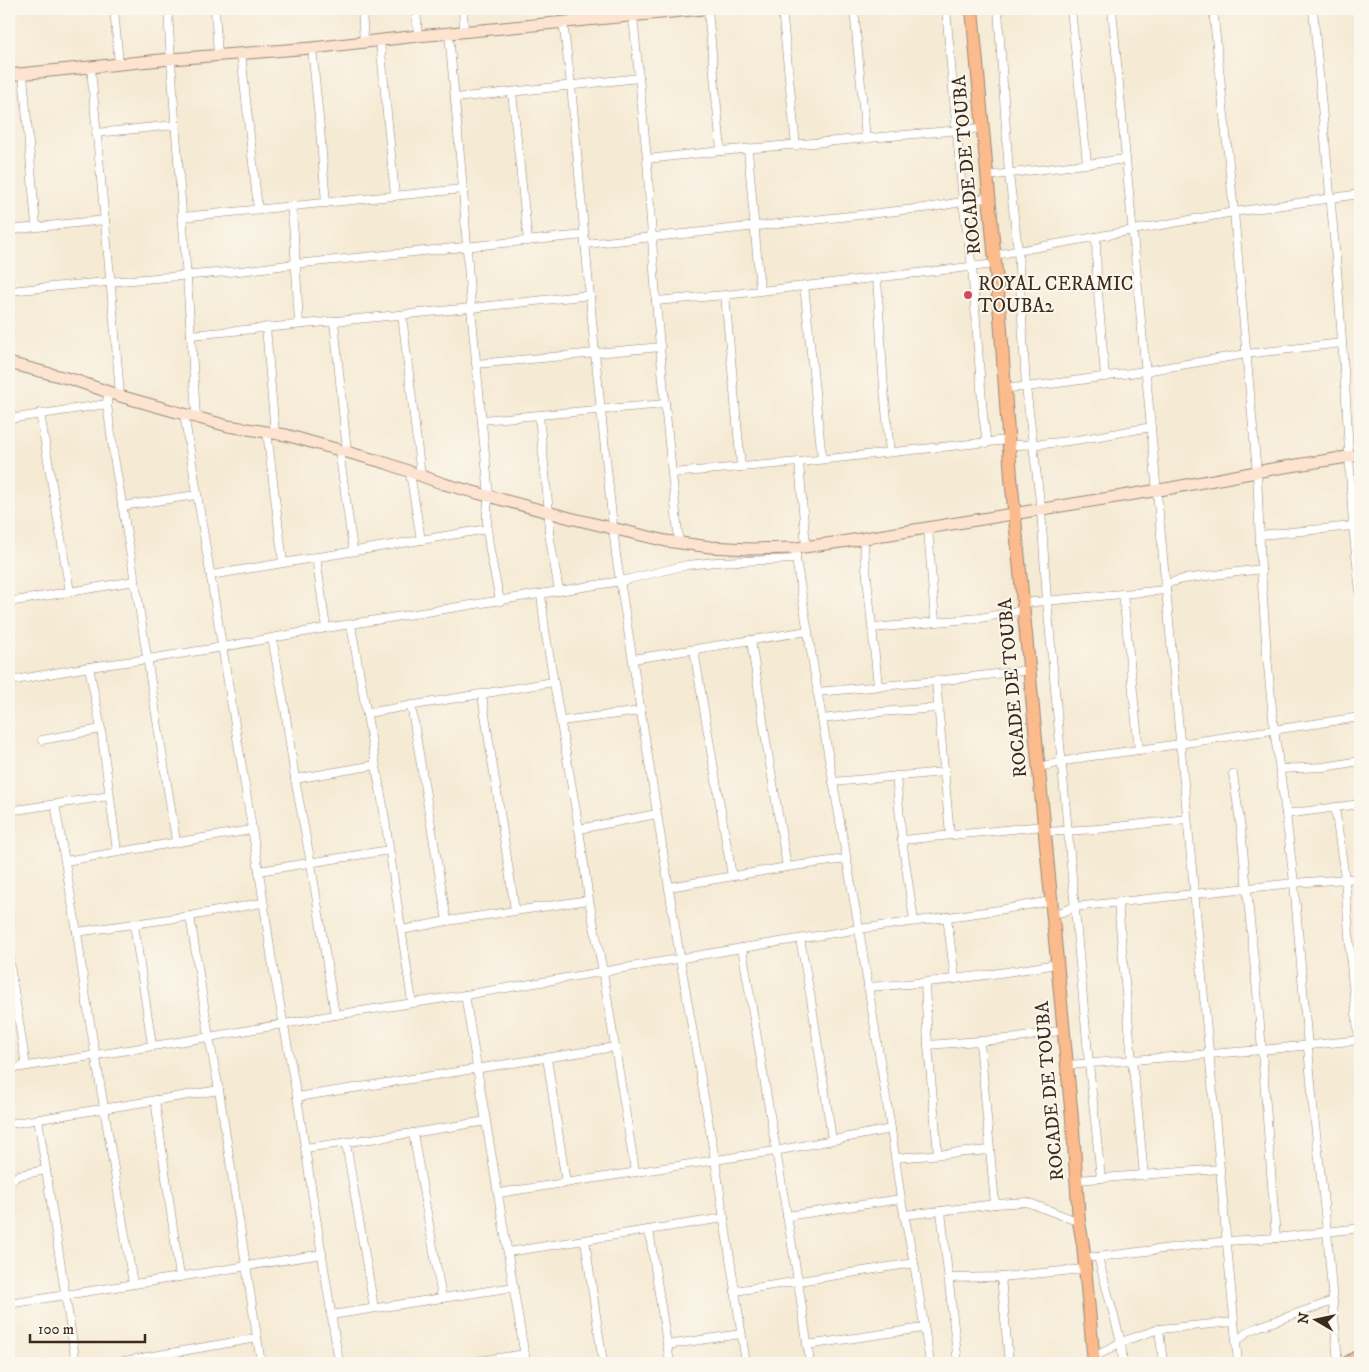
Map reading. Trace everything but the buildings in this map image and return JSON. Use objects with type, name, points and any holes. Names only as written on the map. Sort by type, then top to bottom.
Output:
[{"type":"main road","points":[[9,75],[364,43],[563,22],[617,13],[633,16],[676,10],[704,9]]},
{"type":"main road","name":"ROCADE DE TOUBA","points":[[972,9],[990,197],[1015,514],[1093,1360]]},
{"type":"main road","points":[[9,362],[184,414],[228,426],[286,435],[386,463],[444,484],[614,529],[679,543],[729,549],[799,551],[863,538],[1157,491],[1355,456]]},
{"type":"main road","points":[[1347,1363],[1360,1354]]},
{"type":"street","points":[[114,9],[119,64]]},
{"type":"street","points":[[168,9],[196,417]]},
{"type":"street","points":[[214,9],[218,56]]},
{"type":"street","points":[[362,9],[364,43]]},
{"type":"street","points":[[416,9],[418,36]]},
{"type":"street","points":[[463,9],[464,32]]},
{"type":"street","points":[[708,9],[721,152]]},
{"type":"street","points":[[782,9],[796,146]]},
{"type":"street","points":[[854,9],[866,139]]},
{"type":"street","points":[[946,9],[962,202],[972,267],[983,414],[987,443]]},
{"type":"street","points":[[998,9],[1009,174],[1018,250],[1026,387],[1041,510],[1047,601],[1074,907],[1101,1178]]},
{"type":"street","points":[[1071,9],[1087,163]]},
{"type":"street","points":[[1112,9],[1238,1363]]},
{"type":"street","points":[[1213,9],[1234,212],[1257,473],[1267,656],[1274,729],[1294,883],[1338,1363]]},
{"type":"street","points":[[1312,9],[1331,198],[1342,343],[1355,456],[1353,526],[1360,593]]},
{"type":"street","points":[[633,16],[647,159],[656,301],[679,543]]},
{"type":"street","points":[[563,22],[571,85],[600,410],[616,554],[680,958],[715,1160],[746,1363]]},
{"type":"street","points":[[449,34],[464,189],[470,308],[489,496],[486,511],[500,601]]},
{"type":"street","points":[[380,41],[395,196]]},
{"type":"street","points":[[312,48],[326,202]]},
{"type":"street","points":[[241,54],[258,209]]},
{"type":"street","points":[[91,67],[120,396]]},
{"type":"street","points":[[23,74],[36,226]]},
{"type":"street","points":[[455,98],[639,78]]},
{"type":"street","points":[[512,92],[528,241]]},
{"type":"street","points":[[96,133],[175,125]]},
{"type":"street","points":[[647,159],[983,128]]},
{"type":"street","points":[[748,150],[760,290]]},
{"type":"street","points":[[988,176],[1126,158]]},
{"type":"street","points":[[182,217],[464,189]]},
{"type":"street","points":[[656,301],[972,267],[1018,250],[1234,212],[1360,194]]},
{"type":"street","points":[[9,291],[240,271],[528,241],[652,237],[933,207],[990,197]]},
{"type":"street","points":[[291,206],[299,324]]},
{"type":"street","points":[[9,230],[105,220]]},
{"type":"street","points":[[1096,237],[1104,377]]},
{"type":"street","points":[[877,278],[890,452]]},
{"type":"street","points":[[804,285],[822,459]]},
{"type":"street","points":[[191,335],[590,295]]},
{"type":"street","points":[[724,295],[741,466]]},
{"type":"street","points":[[402,314],[421,540]]},
{"type":"street","points":[[334,321],[343,451],[353,550]]},
{"type":"street","points":[[266,327],[271,433],[283,563]]},
{"type":"street","points":[[1006,388],[1146,372],[1246,354],[1342,343]]},
{"type":"street","points":[[476,364],[661,347]]},
{"type":"street","points":[[108,392],[107,404],[122,506],[136,581],[176,841]]},
{"type":"street","points":[[9,419],[107,404]]},
{"type":"street","points":[[482,420],[665,404]]},
{"type":"street","points":[[40,413],[70,592]]},
{"type":"street","points":[[184,414],[259,871],[262,903],[297,1097],[339,1363]]},
{"type":"street","points":[[538,416],[549,512],[549,532],[558,591]]},
{"type":"street","points":[[672,473],[987,443],[1009,442],[1033,445],[1109,435],[1151,427]]},
{"type":"street","points":[[799,462],[799,551],[808,631],[859,929],[901,1199],[914,1263],[930,1363]]},
{"type":"street","points":[[122,506],[196,495]]},
{"type":"street","points":[[1260,535],[1353,526]]},
{"type":"street","points":[[928,528],[935,622]]},
{"type":"street","points":[[211,575],[488,529]]},
{"type":"street","points":[[863,538],[878,686]]},
{"type":"street","points":[[9,681],[621,581],[687,565],[799,551]]},
{"type":"street","points":[[316,557],[326,628]]},
{"type":"street","points":[[873,628],[980,618],[1047,601],[1123,594],[1166,587],[1183,579],[1261,568]]},
{"type":"street","points":[[9,602],[136,581]]},
{"type":"street","points":[[541,594],[545,630],[635,1172]]},
{"type":"street","points":[[1123,594],[1139,750]]},
{"type":"street","points":[[351,625],[390,850],[412,1002]]},
{"type":"street","points":[[633,659],[808,631]]},
{"type":"street","points":[[272,638],[335,1015]]},
{"type":"street","points":[[752,640],[787,867]]},
{"type":"street","points":[[694,650],[732,876]]},
{"type":"street","points":[[89,667],[101,729],[117,851]]},
{"type":"street","points":[[817,692],[936,682],[1030,670]]},
{"type":"street","points":[[367,713],[554,682]]},
{"type":"street","points":[[936,682],[950,835]]},
{"type":"street","points":[[482,694],[516,910]]},
{"type":"street","points":[[411,705],[447,921]]},
{"type":"street","points":[[822,718],[939,708]]},
{"type":"street","points":[[561,721],[641,711]]},
{"type":"street","points":[[1039,767],[1085,757],[1360,717]]},
{"type":"street","points":[[42,740],[101,729]]},
{"type":"street","points":[[1280,769],[1324,767],[1360,761]]},
{"type":"street","points":[[295,779],[375,765]]},
{"type":"street","points":[[833,782],[944,772]]},
{"type":"street","points":[[1233,774],[1262,1050],[1276,1238]]},
{"type":"street","points":[[896,776],[902,840],[914,921]]},
{"type":"street","points":[[9,811],[110,796]]},
{"type":"street","points":[[55,804],[133,1284]]},
{"type":"street","points":[[1286,814],[1360,804]]},
{"type":"street","points":[[1066,1066],[1360,1040],[1352,977],[1345,879],[1335,807]]},
{"type":"street","points":[[579,828],[657,814]]},
{"type":"street","points":[[902,840],[1044,829],[1068,831],[1187,819]]},
{"type":"street","points":[[65,860],[252,830]]},
{"type":"street","points":[[259,871],[390,850]]},
{"type":"street","points":[[669,887],[846,859]]},
{"type":"street","points":[[9,1069],[914,921],[1000,910],[1051,908],[1062,912],[1074,907],[1194,893],[1360,878]]},
{"type":"street","points":[[402,930],[447,921],[589,900]]},
{"type":"street","points":[[77,932],[190,916],[262,903]]},
{"type":"street","points":[[1118,903],[1144,1176]]},
{"type":"street","points":[[190,916],[261,1363]]},
{"type":"street","points":[[947,917],[955,979]]},
{"type":"street","points":[[134,924],[152,1045]]},
{"type":"street","points":[[800,939],[832,1139]]},
{"type":"street","points":[[742,948],[810,1363]]},
{"type":"street","points":[[9,959],[26,1066]]},
{"type":"street","points":[[868,987],[924,983],[1056,964]]},
{"type":"street","points":[[924,983],[938,1154]]},
{"type":"street","points":[[465,995],[526,1363]]},
{"type":"street","points":[[928,1045],[1018,1038],[1063,1030]]},
{"type":"street","points":[[980,1042],[995,1204]]},
{"type":"street","points":[[297,1097],[615,1047]]},
{"type":"street","points":[[547,1058],[566,1183]]},
{"type":"street","points":[[9,1124],[219,1090]]},
{"type":"street","points":[[155,1100],[180,1277]]},
{"type":"street","points":[[38,1119],[76,1363]]},
{"type":"street","points":[[305,1148],[486,1121]]},
{"type":"street","points":[[499,1193],[715,1160],[891,1129]]},
{"type":"street","points":[[414,1133],[426,1213],[442,1298]]},
{"type":"street","points":[[346,1143],[374,1308]]},
{"type":"street","points":[[896,1158],[990,1150]]},
{"type":"street","points":[[1077,1180],[1220,1169]]},
{"type":"street","points":[[9,1182],[19,1175],[46,1170]]},
{"type":"street","points":[[787,1216],[901,1199]]},
{"type":"street","points":[[904,1215],[1027,1202],[1079,1222]]},
{"type":"street","points":[[942,1211],[958,1363]]},
{"type":"street","points":[[508,1252],[724,1218]]},
{"type":"street","points":[[949,1278],[1001,1277],[1084,1263],[1098,1257],[1360,1228]]},
{"type":"street","points":[[649,1230],[670,1363]]},
{"type":"street","points":[[585,1240],[603,1363]]},
{"type":"street","points":[[9,1304],[322,1254]]},
{"type":"street","points":[[1098,1257],[1121,1342],[1122,1363]]},
{"type":"street","points":[[735,1291],[914,1263]]},
{"type":"street","points":[[1001,1277],[1009,1363]]},
{"type":"street","points":[[331,1315],[514,1287]]},
{"type":"street","points":[[1236,1342],[1247,1332],[1333,1300]]},
{"type":"street","points":[[1093,1360],[1121,1342],[1159,1329],[1234,1322]]},
{"type":"street","points":[[807,1345],[923,1328]]},
{"type":"street","points":[[1159,1329],[1162,1363]]},
{"type":"street","points":[[667,1345],[741,1334]]},
{"type":"street","points":[[113,1363],[257,1338]]},
{"type":"street","points":[[465,1363],[525,1354]]},
{"type":"place","name":"ROYAL CERAMIC TOUBA2","points":[[968,295]]}]
